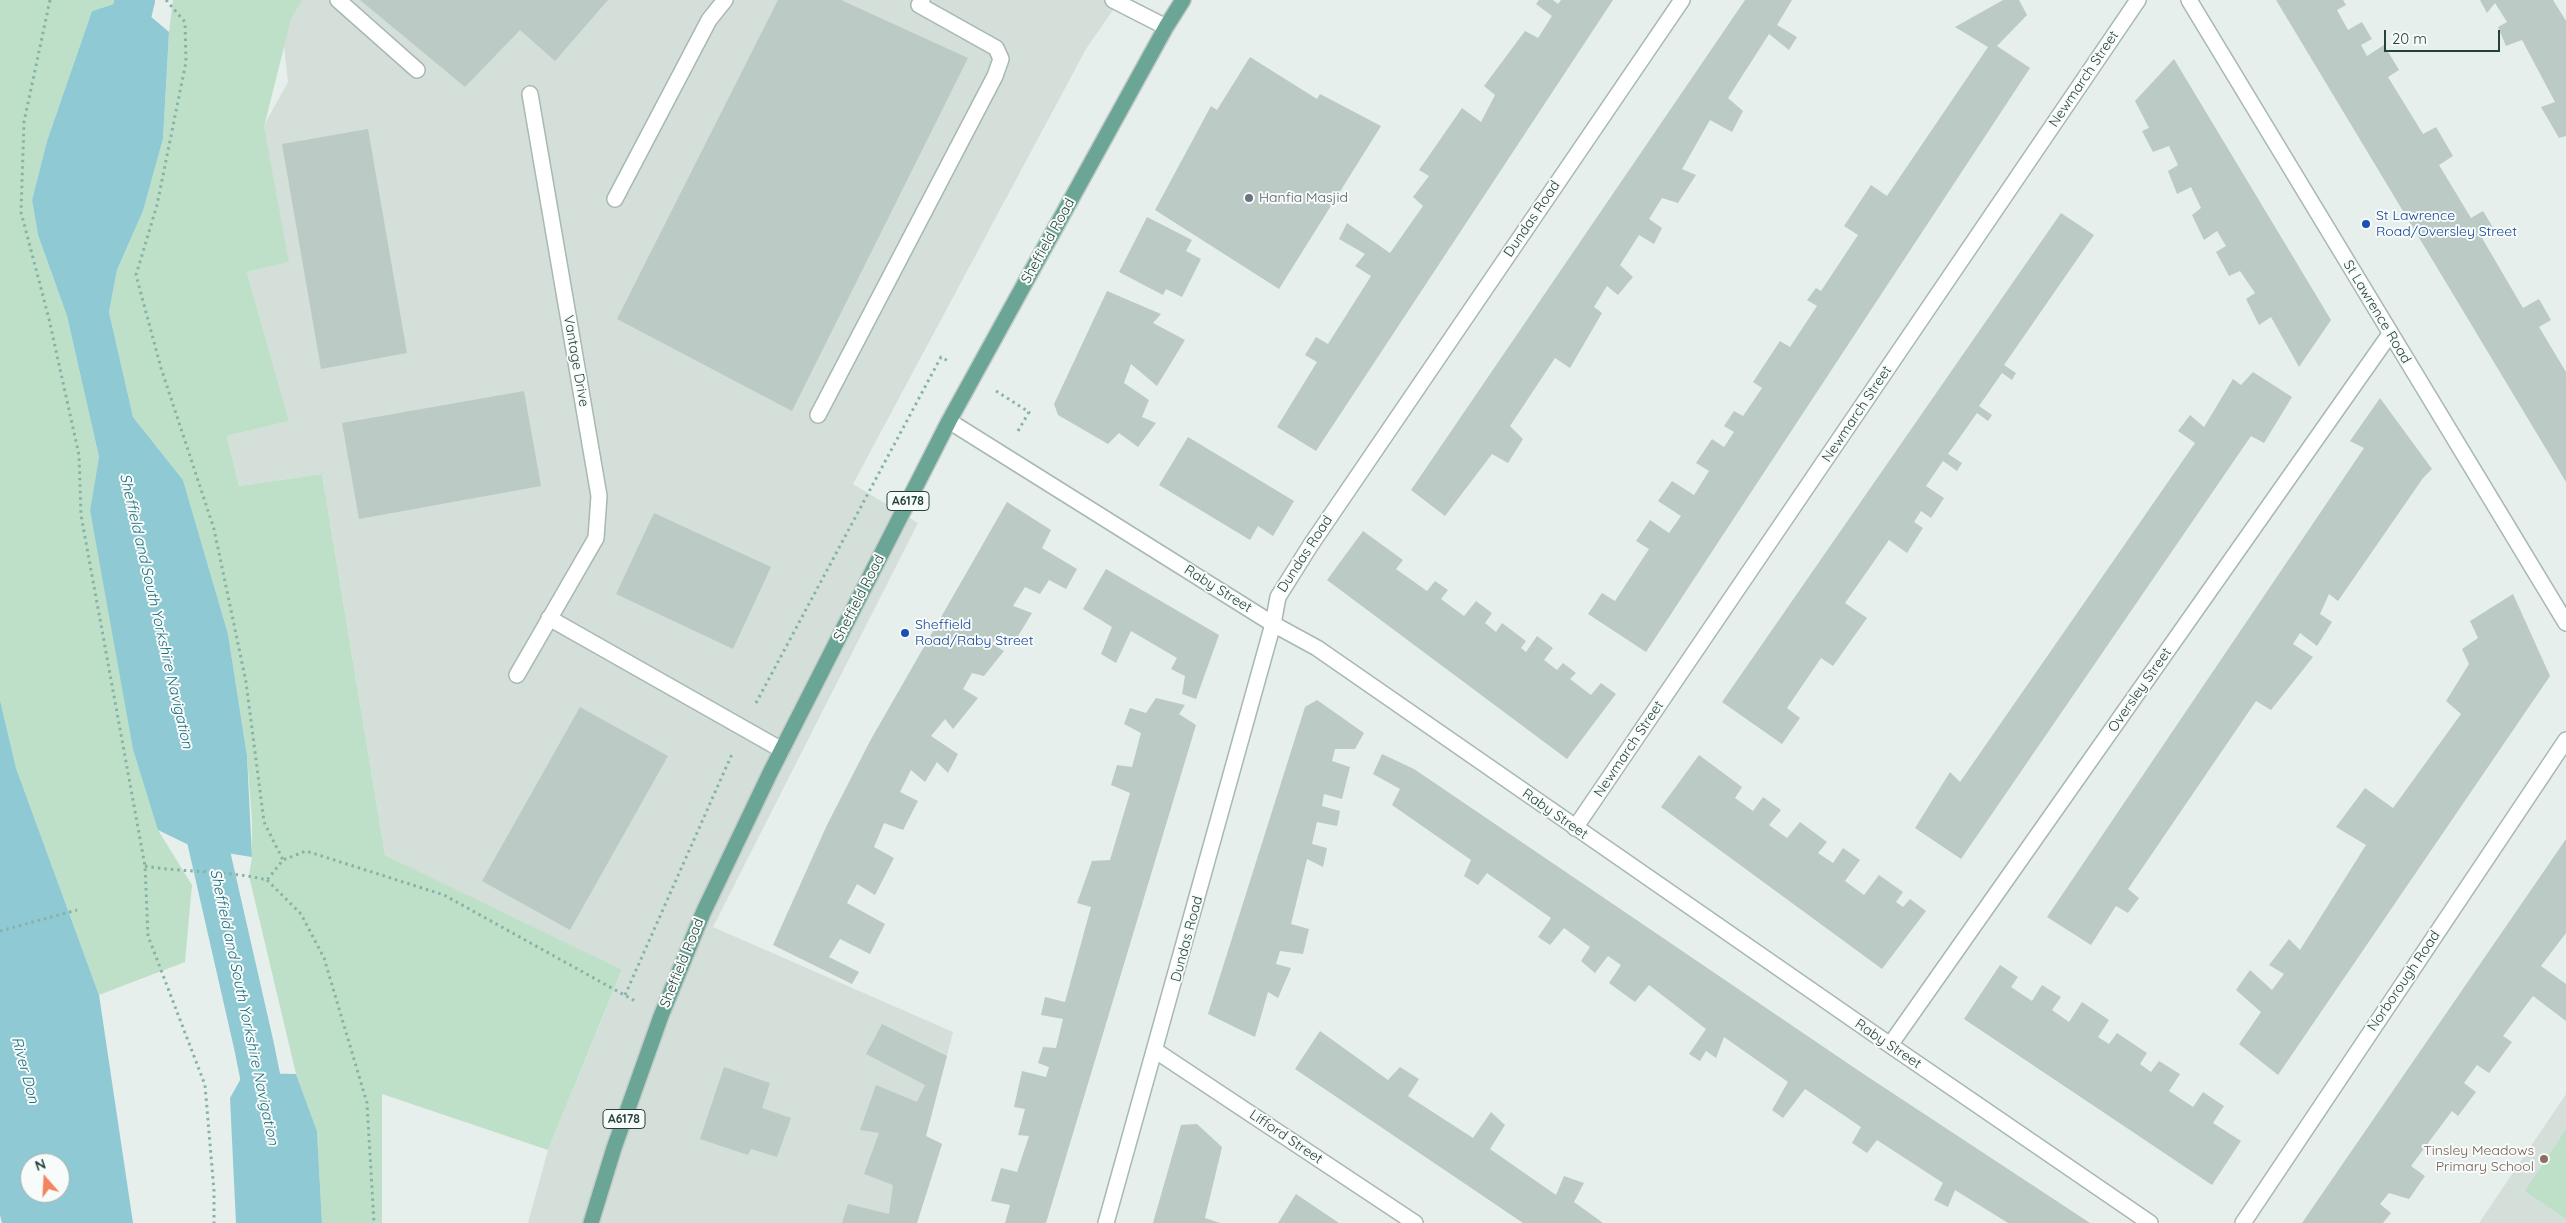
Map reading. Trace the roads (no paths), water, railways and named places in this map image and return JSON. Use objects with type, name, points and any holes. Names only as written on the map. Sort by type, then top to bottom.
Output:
[{"type":"main road","name":"Sheffield Road","points":[[591,1223],[614,1148],[661,1016],[703,913],[782,750],[949,421],[1166,27],[1183,0]]},
{"type":"street","points":[[338,0],[417,70]]},
{"type":"street","points":[[615,199],[710,20],[725,0]]},
{"type":"street","points":[[1113,0],[1166,27]]},
{"type":"street","name":"Dundas Road","points":[[1106,1223],[1156,1051],[1273,624],[1278,597],[1310,546],[1682,0]]},
{"type":"street","name":"Newmarch Street","points":[[1575,828],[2138,0]]},
{"type":"street","name":"St Lawrence Road","points":[[2189,0],[2566,623]]},
{"type":"street","points":[[818,415],[994,76],[1001,59],[996,48],[917,2]]},
{"type":"street","name":"Vantage Drive","points":[[517,675],[596,538],[599,496],[530,94]]},
{"type":"street","name":"Oversley Street","points":[[1890,1045],[2390,334]]},
{"type":"street","name":"Raby Street","points":[[949,421],[1273,624],[1317,648],[1575,828],[2150,1223]]},
{"type":"street","points":[[549,618],[782,750]]},
{"type":"street","name":"Norborough Road","points":[[2243,1223],[2566,740]]},
{"type":"street","name":"Lifford Street","points":[[1156,1051],[1415,1223]]},
{"type":"water","points":[[117,3],[131,10],[149,15],[169,32],[163,139],[143,211],[117,270],[109,312],[133,417],[183,480],[228,634],[247,756],[252,857],[195,848],[158,830],[133,749],[90,510],[99,457],[67,316],[38,235],[32,200],[47,141],[92,11]]},
{"type":"water","name":"River Don","points":[[0,700],[16,768],[99,995],[133,1223],[2,1223],[0,1215]]},
{"type":"water","points":[[244,1073],[296,1074],[317,1131],[322,1223],[236,1223],[230,1098]]},
{"type":"waterway","name":"Sheffield and South Yorkshire Navigation","points":[[119,64],[135,0]]},
{"type":"waterway","name":"Sheffield and South Yorkshire Navigation","points":[[197,796],[254,1046],[276,1155],[279,1223]]},
{"type":"place","name":"Hanfia Masjid","points":[[1249,198]]},
{"type":"place","name":"St Lawrence Road/Oversley Street","points":[[2366,224]]},
{"type":"place","name":"Sheffield Road/Raby Street","points":[[905,633]]},
{"type":"place","name":"Tinsley Meadows Primary School","points":[[2544,1159]]}]
